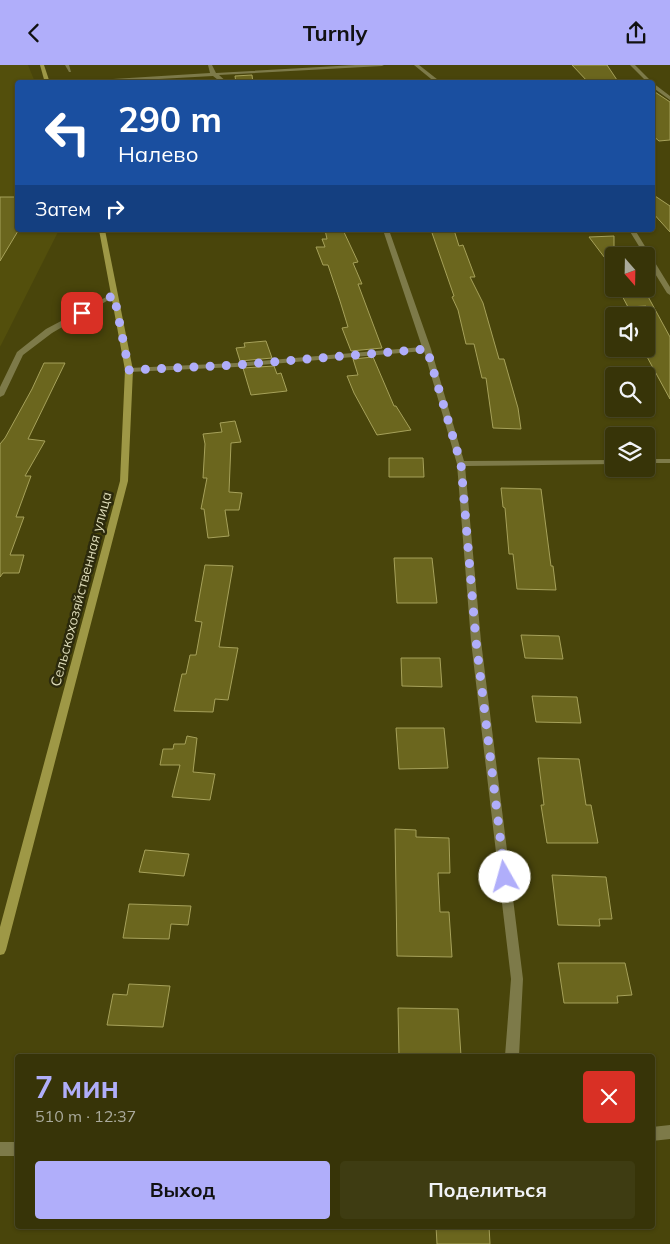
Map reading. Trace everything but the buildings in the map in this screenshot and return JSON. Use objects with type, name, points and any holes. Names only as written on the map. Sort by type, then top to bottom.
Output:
[{"type":"main road","points":[[42,65],[48,80]]},
{"type":"main road","name":"Сельскохозяйственная улица","points":[[0,950],[124,481],[129,370],[102,232]]},
{"type":"street","points":[[210,65],[213,73],[222,80]]},
{"type":"street","points":[[98,80],[382,65]]},
{"type":"street","points":[[416,65],[436,80]]},
{"type":"street","points":[[632,65],[649,80]]},
{"type":"street","points":[[655,86],[670,98]]},
{"type":"street","points":[[387,232],[427,349],[461,464],[476,641],[517,979],[512,1054]]},
{"type":"street","points":[[633,232],[670,293]]},
{"type":"street","points":[[0,395],[20,354],[49,331],[114,295]]},
{"type":"street","points":[[129,370],[236,365],[427,349]]},
{"type":"street","points":[[461,464],[605,461]]},
{"type":"street","points":[[655,461],[670,461]]},
{"type":"street","points":[[655,1134],[670,1132]]},
{"type":"street","points":[[0,1149],[15,1149]]},
{"type":"lane","points":[[67,65],[70,71]]},
{"type":"shaded area","points":[[0,65],[28,65],[34,80],[15,80],[15,232],[58,232],[0,347]]},
{"type":"route","points":[[82,313],[114,295],[129,370],[236,365],[427,349],[461,464],[476,641],[505,877]]}]
